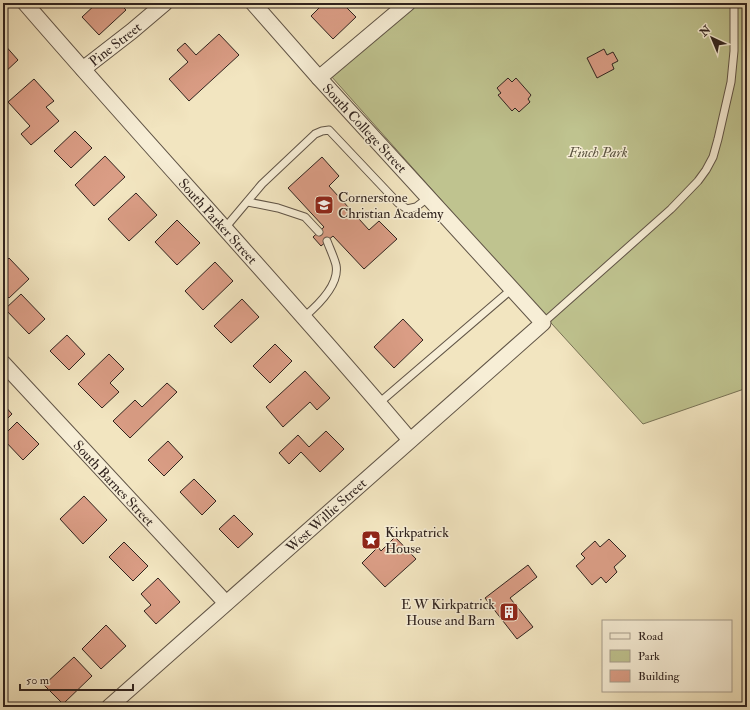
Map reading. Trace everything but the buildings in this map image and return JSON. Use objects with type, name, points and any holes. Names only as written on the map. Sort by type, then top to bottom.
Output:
[{"type":"street","name":"South Parker Street","points":[[25,3],[226,228],[410,440]]},
{"type":"street","name":"Pine Street","points":[[83,69],[165,3]]},
{"type":"street","name":"South College Street","points":[[253,3],[319,78],[543,323]]},
{"type":"street","points":[[319,78],[408,3]]},
{"type":"street","name":"West Willie Street","points":[[109,707],[543,323]]},
{"type":"street","name":"South Barnes Street","points":[[3,363],[226,603]]},
{"type":"lane","points":[[543,323],[671,209],[698,182],[706,170],[713,157],[731,82],[734,51],[734,3]]},
{"type":"lane","points":[[226,228],[262,184],[315,134],[322,131],[329,130],[398,203],[407,209],[416,207],[429,197]]},
{"type":"lane","points":[[248,202],[278,208],[305,217],[319,232]]},
{"type":"lane","points":[[304,317],[319,303],[335,280],[336,266],[327,241]]},
{"type":"lane","points":[[379,403],[512,288]]},
{"type":"green space","name":"Finch Park","points":[[416,3],[747,3],[747,388],[643,424],[532,302],[331,76]]},
{"type":"place","name":"Cornerstone Christian Academy","points":[[324,205]]},
{"type":"place","name":"Kirkpatrick House","points":[[371,540]]},
{"type":"place","name":"E W Kirkpatrick House and Barn","points":[[509,612]]}]
